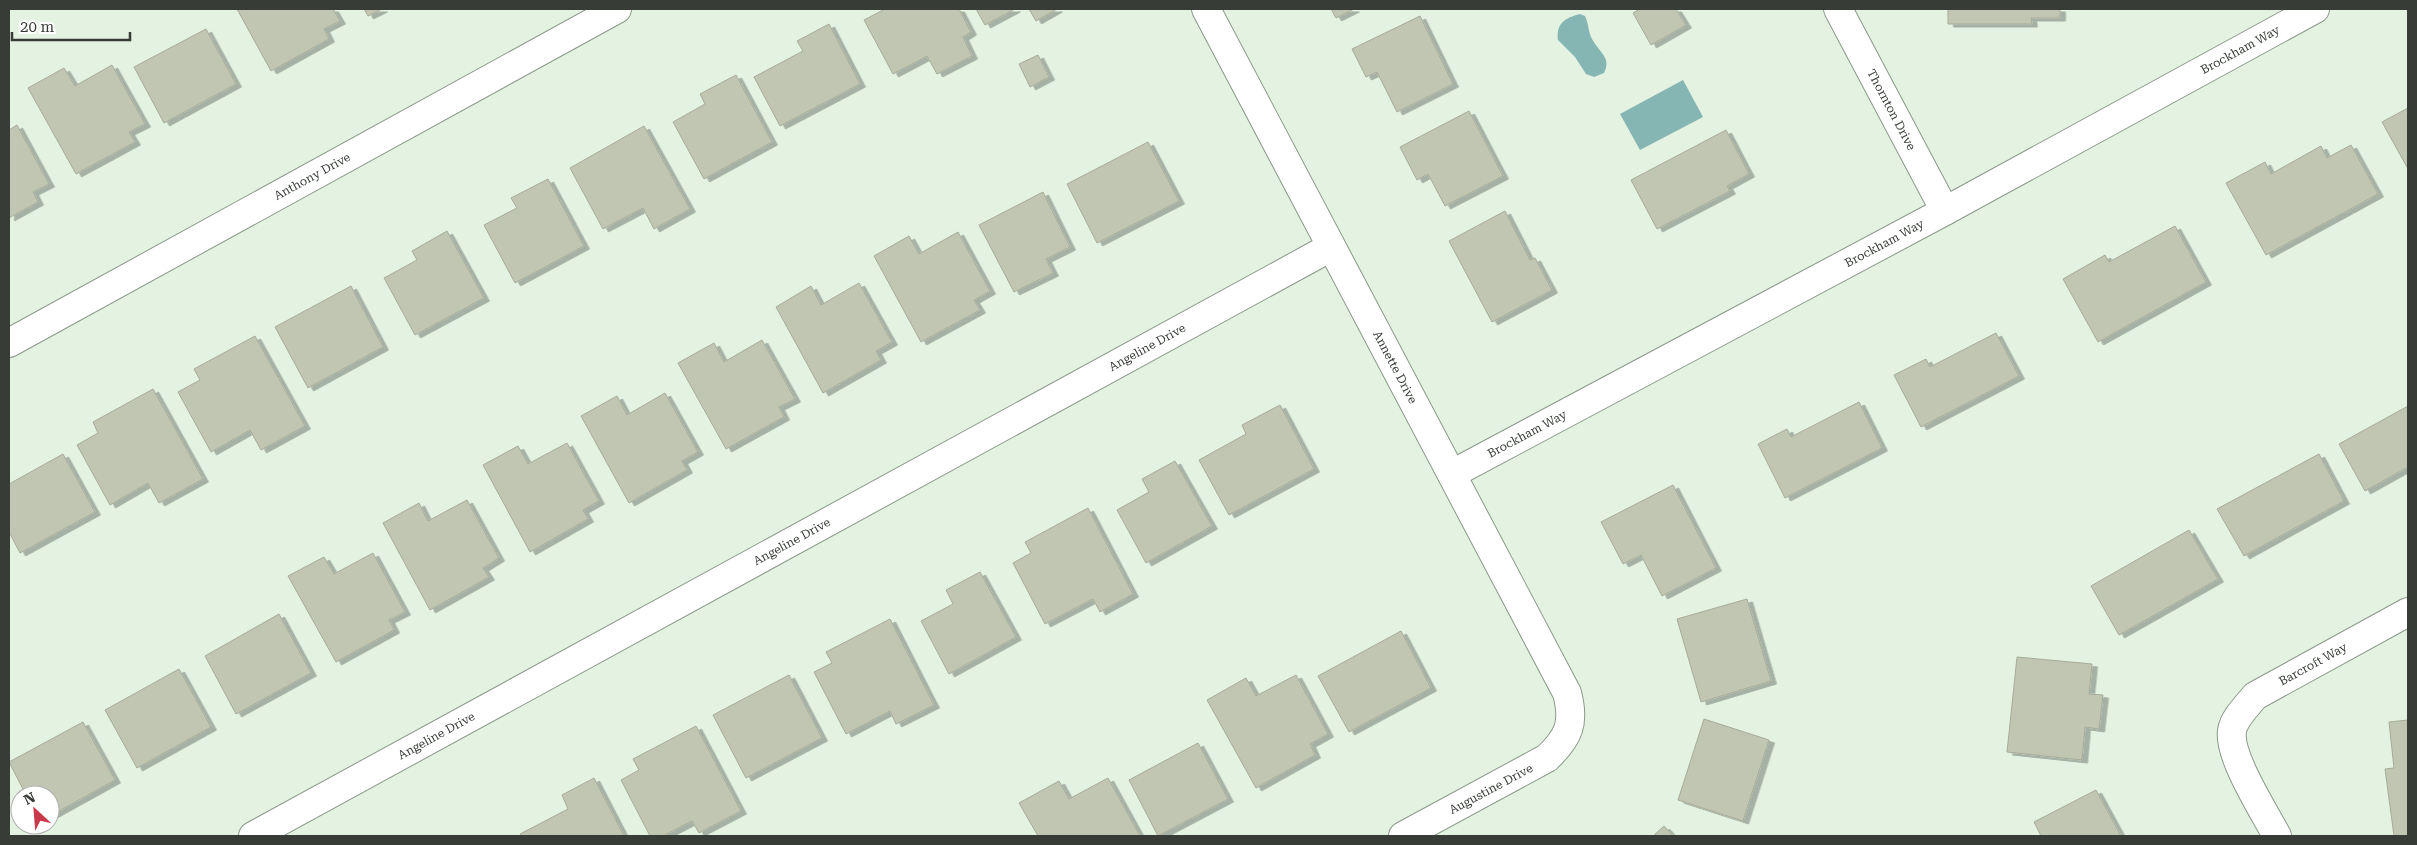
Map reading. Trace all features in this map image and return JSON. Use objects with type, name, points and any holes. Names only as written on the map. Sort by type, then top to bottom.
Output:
[{"type":"street","name":"Anthony Drive","points":[[9,343],[617,9]]},
{"type":"street","name":"Annette Drive","points":[[1206,9],[1567,693],[1572,710],[1569,730]]},
{"type":"street","name":"Thornton Drive","points":[[1838,9],[1945,211]]},
{"type":"street","name":"Brockham Way","points":[[1452,474],[1945,211],[2314,9]]},
{"type":"street","name":"Angeline Drive","points":[[253,836],[1331,248]]},
{"type":"street","name":"Barcroft Way","points":[[2277,836],[2233,749],[2232,731],[2241,712],[2255,696],[2408,612]]},
{"type":"street","name":"Augustine Drive","points":[[1403,836],[1547,758],[1561,745],[1569,730]]},
{"type":"water","points":[[1580,14],[1585,16],[1591,36],[1606,59],[1604,73],[1594,77],[1586,74],[1575,57],[1558,40],[1560,25],[1570,17]]},
{"type":"water","points":[[1683,80],[1703,117],[1640,150],[1620,114]]},
{"type":"building","points":[[237,9],[333,9],[340,21],[324,29],[329,39],[271,71]]},
{"type":"building","points":[[364,9],[382,9],[368,16]]},
{"type":"building","points":[[882,9],[959,9],[971,32],[963,37],[972,56],[937,74],[927,56],[893,74],[864,20]]},
{"type":"building","points":[[976,9],[1015,9],[985,25]]},
{"type":"building","points":[[1029,9],[1057,9],[1036,21]]},
{"type":"building","points":[[1331,9],[1354,9],[1336,18]]},
{"type":"building","points":[[1640,9],[1676,9],[1686,25],[1651,45],[1633,13]]},
{"type":"building","points":[[1948,9],[2060,9],[2060,18],[2031,18],[2032,24],[1948,24]]},
{"type":"building","points":[[1420,16],[1453,84],[1397,112],[1377,72],[1366,77],[1352,49]]},
{"type":"building","points":[[829,24],[860,84],[780,126],[754,77],[803,51],[797,41]]},
{"type":"building","points":[[206,29],[236,84],[164,123],[134,67]]},
{"type":"building","points":[[1038,55],[1049,77],[1030,87],[1019,64]]},
{"type":"building","points":[[112,65],[145,124],[129,132],[135,142],[76,174],[28,88],[64,68],[75,86]]},
{"type":"building","points":[[736,75],[772,142],[704,179],[673,122],[705,104],[700,94]]},
{"type":"building","points":[[2408,108],[2408,169],[2382,122]]},
{"type":"building","points":[[1469,111],[1503,176],[1445,206],[1428,174],[1417,180],[1400,147]]},
{"type":"building","points":[[17,125],[49,184],[33,192],[38,202],[9,218],[9,130]]},
{"type":"building","points":[[644,126],[690,209],[654,229],[643,208],[603,229],[570,168]]},
{"type":"building","points":[[1726,130],[1749,174],[1727,186],[1730,191],[1657,229],[1631,180]]},
{"type":"building","points":[[1148,142],[1179,201],[1097,243],[1067,184]]},
{"type":"building","points":[[2351,145],[2378,194],[2266,255],[2226,183],[2265,162],[2271,174],[2321,146],[2327,158]]},
{"type":"building","points":[[548,179],[584,246],[515,283],[484,225],[517,208],[511,198]]},
{"type":"building","points":[[1043,192],[1070,247],[1046,259],[1053,273],[1014,292],[979,225]]},
{"type":"building","points":[[1505,211],[1530,260],[1535,258],[1552,290],[1492,322],[1449,241]]},
{"type":"building","points":[[2175,226],[2206,282],[2098,342],[2063,279],[2105,255],[2109,262]]},
{"type":"building","points":[[447,231],[484,298],[415,335],[384,278],[417,260],[412,251]]},
{"type":"building","points":[[958,232],[990,291],[974,300],[980,310],[921,342],[874,256],[909,236],[919,254]]},
{"type":"building","points":[[859,283],[892,342],[876,351],[881,360],[823,393],[776,307],[811,286],[821,305]]},
{"type":"building","points":[[351,286],[383,347],[308,388],[275,327]]},
{"type":"building","points":[[1996,333],[2019,376],[1921,427],[1894,375],[1926,359],[1930,367]]},
{"type":"building","points":[[255,336],[305,426],[261,450],[250,430],[211,452],[178,392],[200,380],[194,369]]},
{"type":"building","points":[[762,340],[795,399],[779,407],[784,417],[726,449],[678,363],[714,343],[724,362]]},
{"type":"building","points":[[153,389],[203,479],[159,503],[148,483],[110,505],[77,445],[98,433],[93,422]]},
{"type":"building","points":[[665,393],[698,452],[682,461],[687,470],[629,503],[581,416],[617,396],[627,415]]},
{"type":"building","points":[[1859,402],[1882,448],[1785,498],[1758,444],[1787,429],[1791,437]]},
{"type":"building","points":[[1280,405],[1314,469],[1229,515],[1199,460],[1246,434],[1242,425]]},
{"type":"building","points":[[2408,406],[2408,467],[2365,491],[2339,444]]},
{"type":"building","points":[[567,443],[599,501],[583,510],[588,519],[530,552],[483,465],[518,446],[528,464]]},
{"type":"building","points":[[63,454],[95,512],[20,553],[9,532],[9,484]]},
{"type":"building","points":[[2319,454],[2344,501],[2244,556],[2217,509]]},
{"type":"building","points":[[1175,461],[1212,526],[1146,563],[1117,510],[1149,492],[1142,479]]},
{"type":"building","points":[[1673,485],[1716,568],[1662,596],[1641,555],[1623,564],[1601,522]]},
{"type":"building","points":[[467,500],[499,558],[483,568],[489,577],[430,610],[383,523],[419,503],[428,521]]},
{"type":"building","points":[[1088,508],[1133,594],[1100,612],[1093,599],[1045,624],[1013,563],[1031,553],[1025,542]]},
{"type":"building","points":[[2189,530],[2218,579],[2119,635],[2091,586]]},
{"type":"building","points":[[373,553],[405,612],[389,620],[394,630],[336,662],[288,576],[324,557],[334,574]]},
{"type":"building","points":[[980,572],[1016,637],[949,674],[921,621],[953,604],[946,590]]},
{"type":"building","points":[[1747,599],[1771,681],[1701,702],[1677,619]]},
{"type":"building","points":[[279,614],[311,673],[236,714],[205,656]]},
{"type":"building","points":[[890,619],[934,705],[896,724],[890,711],[846,734],[814,672],[832,663],[826,652]]},
{"type":"building","points":[[1401,631],[1431,688],[1349,732],[1318,676]]},
{"type":"building","points":[[2017,657],[2092,664],[2089,694],[2103,695],[2099,729],[2085,727],[2082,760],[2007,752]]},
{"type":"building","points":[[179,669],[211,727],[137,768],[105,710]]},
{"type":"building","points":[[789,675],[822,738],[746,778],[713,715]]},
{"type":"building","points":[[1296,675],[1328,734],[1310,744],[1315,755],[1256,788],[1207,700],[1246,678],[1256,696]]},
{"type":"building","points":[[1704,719],[1769,740],[1743,821],[1678,800]]},
{"type":"building","points":[[2408,720],[2408,836],[2394,836],[2385,769],[2394,768],[2389,722]]},
{"type":"building","points":[[83,722],[115,780],[60,810],[60,785],[21,785],[9,762]]},
{"type":"building","points":[[696,726],[741,811],[699,833],[692,821],[663,836],[650,836],[621,780],[639,770],[633,759]]},
{"type":"building","points":[[1198,743],[1228,799],[1158,836],[1129,780]]},
{"type":"building","points":[[594,778],[624,836],[522,836],[520,834],[568,809],[562,795]]},
{"type":"building","points":[[1108,778],[1140,836],[1038,836],[1019,803],[1059,781],[1069,799]]},
{"type":"building","points":[[2096,790],[2121,836],[2041,836],[2034,822]]},
{"type":"building","points":[[1664,826],[1673,836],[1653,836]]}]
